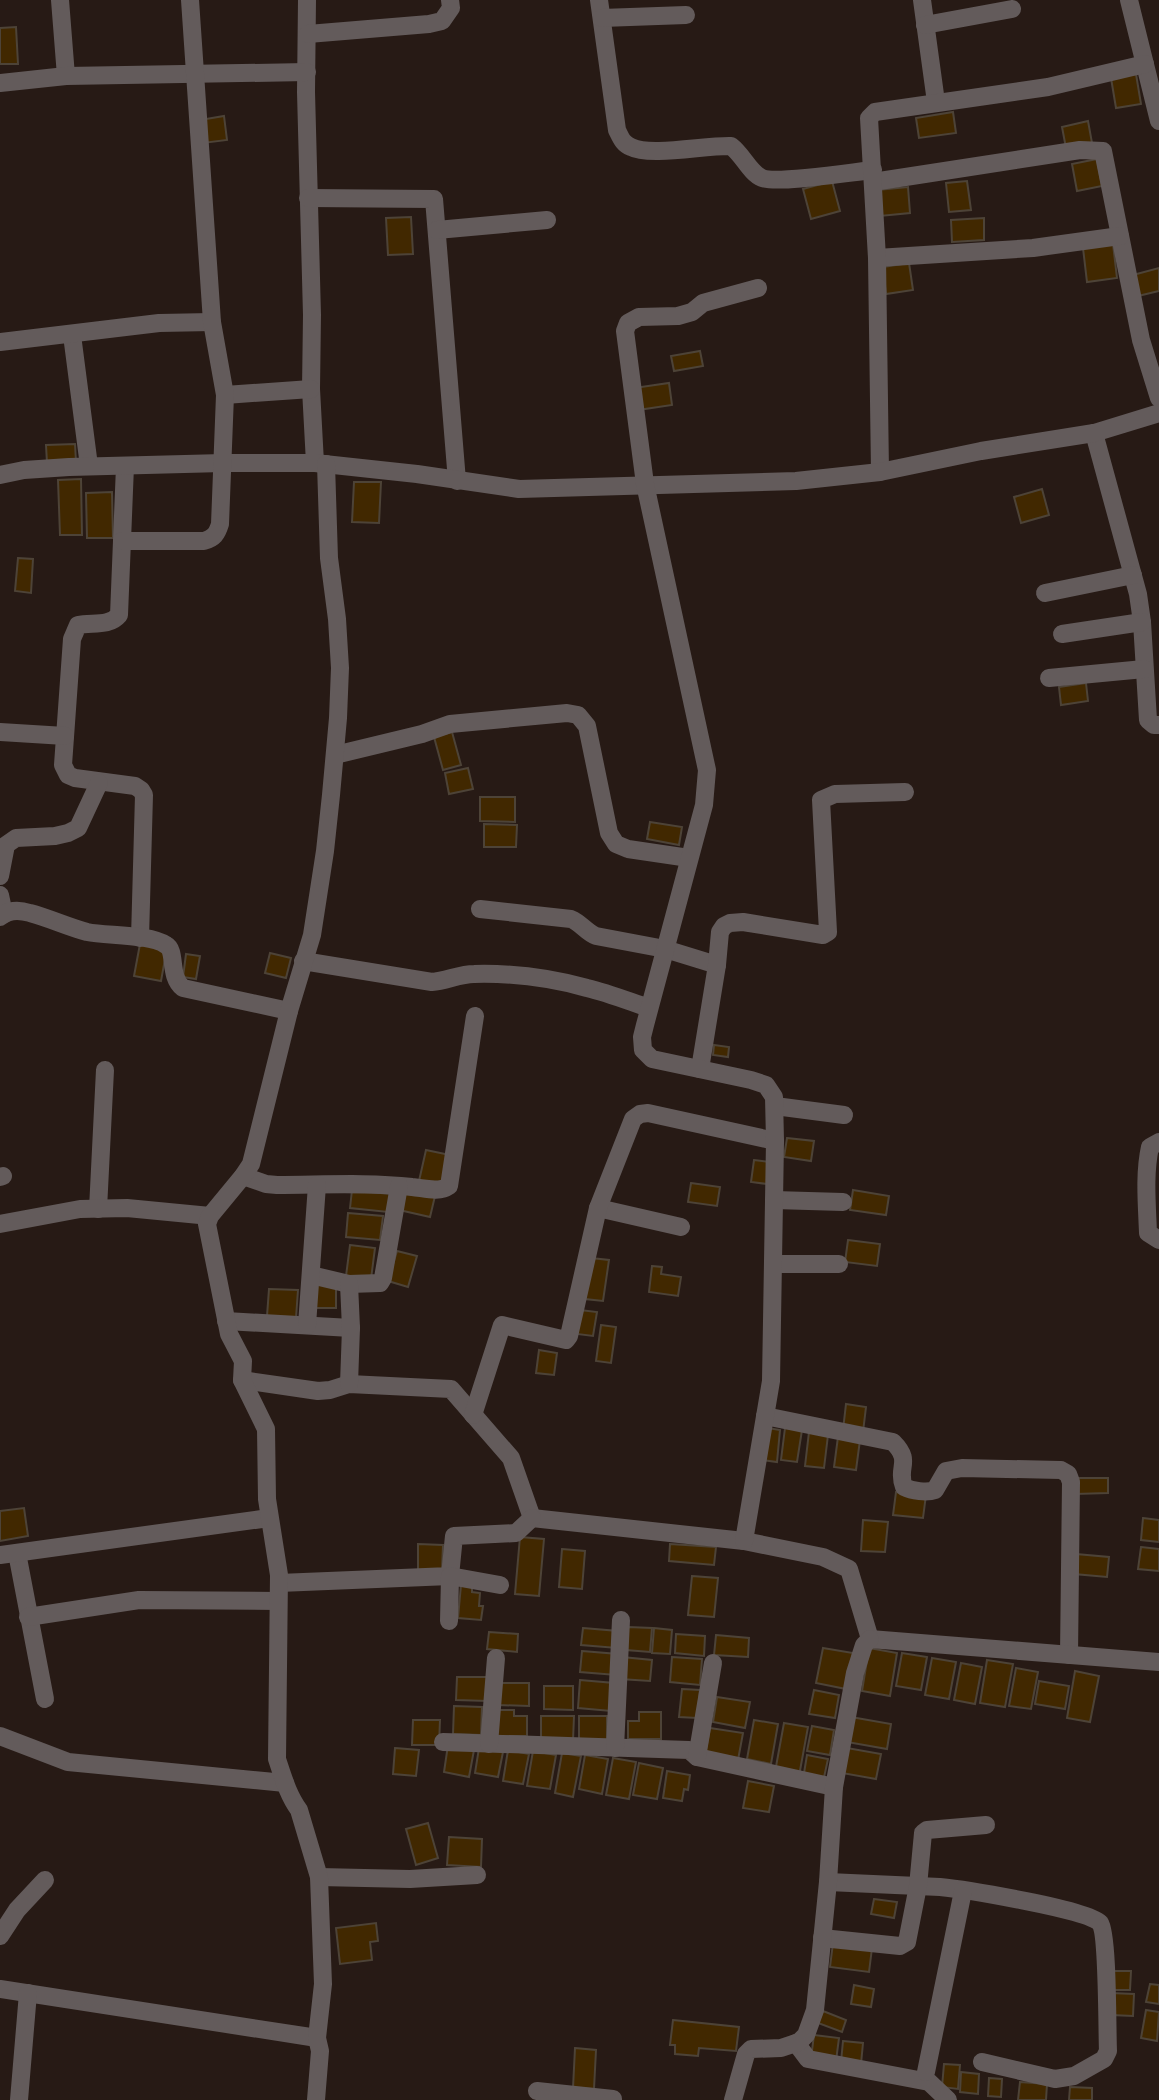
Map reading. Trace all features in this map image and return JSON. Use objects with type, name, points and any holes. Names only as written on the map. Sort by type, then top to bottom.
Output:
[{"type":"street","points":[[60,0],[66,76]]},
{"type":"street","points":[[122,541],[204,541],[212,539],[220,524],[225,395],[212,322],[190,0]]},
{"type":"street","points":[[307,0],[311,389],[337,619],[340,668],[335,755],[312,935],[289,1011],[251,1164],[210,1216],[208,1224],[229,1334],[243,1361],[242,1380],[266,1429],[269,1518],[279,1592],[277,1759],[285,1783],[299,1810],[319,1877],[323,1984],[317,2038],[320,2051],[316,2100]]},
{"type":"street","points":[[308,34],[442,21],[451,8],[450,0]]},
{"type":"street","points":[[922,0],[936,102]]},
{"type":"street","points":[[1129,0],[1159,121]]},
{"type":"street","points":[[686,15],[600,9],[617,130],[623,142],[633,149],[650,151],[731,146],[741,154],[753,172],[764,179],[873,176],[1080,150],[1103,151],[1141,340],[1159,398]]},
{"type":"street","points":[[925,24],[1012,9]]},
{"type":"street","points":[[880,472],[877,258],[869,118],[875,112],[1048,87],[1145,64]]},
{"type":"street","points":[[0,83],[66,76],[307,72]]},
{"type":"street","points":[[308,198],[434,199],[457,481]]},
{"type":"street","points":[[437,230],[547,220]]},
{"type":"street","points":[[877,258],[1033,248],[1119,236]]},
{"type":"street","points":[[744,1541],[771,1381],[775,1106],[774,1097],[766,1086],[751,1080],[652,1059],[643,1050],[642,1037],[649,1008],[704,805],[707,770],[645,484],[625,331],[628,323],[639,317],[678,316],[692,312],[703,303],[758,288]]},
{"type":"street","points":[[0,342],[159,323],[212,322]]},
{"type":"street","points":[[72,334],[89,466]]},
{"type":"street","points":[[225,395],[311,389]]},
{"type":"street","points":[[0,475],[24,470],[89,466],[222,463],[321,464],[417,474],[519,489],[796,481],[880,472],[981,451],[1094,433],[1159,412]]},
{"type":"street","points":[[1094,433],[1148,630],[1144,669],[1148,720],[1159,725]]},
{"type":"street","points":[[125,466],[119,615],[106,623],[78,625],[72,639],[64,770],[75,778],[135,786],[144,795],[141,938]]},
{"type":"street","points":[[1045,593],[1133,575]]},
{"type":"street","points":[[1062,634],[1148,630]]},
{"type":"street","points":[[1049,678],[1144,669]]},
{"type":"street","points":[[335,755],[422,734],[450,724],[567,713],[578,715],[587,726],[610,834],[615,844],[628,849],[689,858]]},
{"type":"street","points":[[0,732],[65,736]]},
{"type":"street","points":[[0,876],[6,845],[16,838],[55,836],[78,828],[99,783]]},
{"type":"street","points":[[700,1069],[720,932],[724,926],[743,922],[824,935],[829,926],[821,800],[835,794],[905,792]]},
{"type":"street","points":[[0,895],[2,915],[17,910],[88,932],[141,938],[166,944],[170,948],[177,983],[183,988],[289,1011]]},
{"type":"street","points":[[480,909],[571,919],[596,936],[665,949],[717,965]]},
{"type":"street","points":[[303,961],[432,982],[470,974],[555,981],[590,988],[649,1008]]},
{"type":"street","points":[[243,1177],[266,1184],[399,1185],[436,1189],[449,1186],[475,1016]]},
{"type":"street","points":[[98,1209],[105,1070]]},
{"type":"street","points":[[775,1106],[844,1115]]},
{"type":"street","points":[[474,1415],[502,1325],[566,1340],[569,1336],[598,1208],[633,1119],[648,1113],[775,1141]]},
{"type":"street","points":[[1159,1143],[1150,1147],[1148,1156],[1153,1211],[1148,1233],[1159,1240]]},
{"type":"street","points":[[307,1325],[317,1185]]},
{"type":"street","points":[[311,1275],[349,1284],[380,1283],[399,1185]]},
{"type":"street","points":[[774,1200],[843,1202]]},
{"type":"street","points":[[0,1224],[80,1209],[127,1208],[210,1216]]},
{"type":"street","points":[[598,1208],[681,1227]]},
{"type":"street","points":[[773,1264],[839,1264]]},
{"type":"street","points":[[349,1284],[349,1384]]},
{"type":"street","points":[[226,1321],[351,1328]]},
{"type":"street","points":[[242,1380],[317,1391],[349,1384],[451,1390],[511,1458],[532,1518]]},
{"type":"street","points":[[765,1416],[893,1442],[902,1451],[902,1481],[904,1487],[909,1489],[935,1490],[946,1471],[962,1468],[1061,1471],[1068,1474],[1071,1482],[1069,1655]]},
{"type":"street","points":[[45,1699],[28,1617],[8,1554],[269,1518]]},
{"type":"street","points":[[449,1621],[454,1536],[516,1533],[532,1518],[744,1541],[823,1557],[849,1569],[870,1639]]},
{"type":"street","points":[[28,1617],[139,1600],[279,1592],[450,1576],[500,1585]]},
{"type":"street","points":[[615,1748],[621,1620]]},
{"type":"street","points":[[733,2100],[746,2054],[751,2049],[781,2048],[796,2043],[806,2035],[815,2010],[834,1787],[855,1673],[864,1645],[870,1639],[1159,1662]]},
{"type":"street","points":[[489,1744],[496,1658]]},
{"type":"street","points":[[697,1757],[713,1663]]},
{"type":"street","points":[[0,1736],[68,1762],[285,1783]]},
{"type":"street","points":[[443,1742],[689,1750],[697,1757],[834,1787]]},
{"type":"street","points":[[822,1938],[900,1946],[907,1942],[918,1886],[923,1833],[927,1830],[986,1825]]},
{"type":"street","points":[[319,1877],[410,1879],[477,1875]]},
{"type":"street","points":[[0,1936],[17,1910],[45,1880]]},
{"type":"street","points":[[828,1882],[944,1887],[1060,1908],[1094,1917],[1100,1922],[1103,1930],[1108,2051],[1104,2060],[1074,2076],[1055,2079],[982,2062]]},
{"type":"street","points":[[926,2072],[963,1891]]},
{"type":"street","points":[[0,1989],[317,2038]]},
{"type":"street","points":[[19,2100],[28,1993]]},
{"type":"street","points":[[796,2043],[808,2059],[929,2082],[948,2100]]},
{"type":"street","points":[[537,2091],[566,2097],[613,2099]]},
{"type":"building","points":[[16,27],[18,64],[0,64],[0,28]]},
{"type":"building","points":[[1136,74],[1141,104],[1116,108],[1111,78]]},
{"type":"building","points":[[953,112],[956,133],[919,138],[916,118]]},
{"type":"building","points":[[224,116],[227,140],[203,143],[200,120]]},
{"type":"building","points":[[1088,121],[1092,143],[1066,148],[1062,127]]},
{"type":"building","points":[[1097,159],[1102,186],[1077,191],[1072,164]]},
{"type":"building","points":[[832,181],[840,211],[811,219],[803,189]]},
{"type":"building","points":[[967,181],[971,210],[949,212],[946,183]]},
{"type":"building","points":[[908,187],[910,213],[880,216],[877,190]]},
{"type":"building","points":[[411,217],[413,254],[388,255],[386,218]]},
{"type":"building","points":[[984,218],[984,240],[952,242],[951,220]]},
{"type":"building","points":[[1113,244],[1117,278],[1087,282],[1083,248]]},
{"type":"building","points":[[909,263],[913,290],[886,294],[883,267]]},
{"type":"building","points":[[1159,268],[1159,291],[1138,296],[1133,275]]},
{"type":"building","points":[[700,351],[703,366],[674,371],[671,356]]},
{"type":"building","points":[[669,383],[672,405],[638,410],[634,388]]},
{"type":"building","points":[[75,444],[76,462],[47,463],[46,445]]},
{"type":"building","points":[[81,479],[82,535],[60,535],[58,480]]},
{"type":"building","points":[[354,482],[381,482],[379,523],[352,522]]},
{"type":"building","points":[[1042,489],[1049,515],[1021,523],[1014,497]]},
{"type":"building","points":[[112,492],[113,538],[87,538],[86,493]]},
{"type":"building","points":[[18,558],[33,559],[31,593],[15,591]]},
{"type":"building","points":[[1086,683],[1088,701],[1061,705],[1059,687]]},
{"type":"building","points":[[452,732],[461,765],[443,770],[434,737]]},
{"type":"building","points":[[468,768],[473,789],[449,794],[445,773]]},
{"type":"building","points":[[480,797],[515,797],[515,822],[480,821]]},
{"type":"building","points":[[650,822],[682,827],[679,845],[647,839]]},
{"type":"building","points":[[484,824],[517,825],[516,847],[484,847]]},
{"type":"building","points":[[140,944],[167,948],[161,981],[134,976]]},
{"type":"building","points":[[270,953],[291,958],[286,978],[265,973]]},
{"type":"building","points":[[186,954],[200,956],[196,979],[183,977]]},
{"type":"building","points":[[714,1045],[729,1047],[728,1057],[713,1055]]},
{"type":"building","points":[[787,1138],[814,1141],[811,1161],[784,1157]]},
{"type":"building","points":[[426,1150],[450,1155],[444,1186],[419,1181]]},
{"type":"building","points":[[754,1160],[770,1162],[767,1184],[751,1182]]},
{"type":"building","points":[[691,1183],[720,1187],[717,1206],[688,1202]]},
{"type":"building","points":[[404,1189],[435,1196],[430,1217],[399,1210]]},
{"type":"building","points":[[352,1190],[390,1194],[388,1212],[350,1208]]},
{"type":"building","points":[[853,1190],[889,1196],[886,1215],[850,1210]]},
{"type":"building","points":[[348,1213],[383,1216],[380,1240],[346,1237]]},
{"type":"building","points":[[848,1240],[880,1244],[877,1266],[845,1262]]},
{"type":"building","points":[[350,1245],[375,1248],[371,1279],[346,1276]]},
{"type":"building","points":[[397,1251],[417,1256],[408,1287],[388,1281]]},
{"type":"building","points":[[591,1258],[609,1260],[603,1301],[585,1299]]},
{"type":"building","points":[[652,1266],[662,1267],[661,1274],[681,1277],[678,1296],[649,1292]]},
{"type":"building","points":[[336,1283],[336,1308],[311,1308],[311,1284]]},
{"type":"building","points":[[269,1289],[298,1290],[296,1318],[267,1316]]},
{"type":"building","points":[[580,1310],[597,1312],[593,1336],[577,1334]]},
{"type":"building","points":[[601,1325],[616,1327],[611,1363],[596,1361]]},
{"type":"building","points":[[539,1350],[557,1353],[554,1375],[536,1373]]},
{"type":"building","points":[[846,1404],[866,1407],[863,1432],[843,1430]]},
{"type":"building","points":[[768,1428],[780,1430],[777,1462],[762,1460]]},
{"type":"building","points":[[785,1428],[802,1430],[797,1462],[781,1460]]},
{"type":"building","points":[[809,1432],[828,1435],[824,1468],[805,1466]]},
{"type":"building","points":[[838,1437],[860,1440],[856,1470],[834,1467]]},
{"type":"building","points":[[1075,1478],[1108,1478],[1108,1493],[1075,1494]]},
{"type":"building","points":[[896,1492],[926,1495],[923,1518],[893,1515]]},
{"type":"building","points":[[24,1508],[28,1536],[0,1541],[0,1511]]},
{"type":"building","points":[[1143,1518],[1159,1520],[1159,1542],[1141,1540]]},
{"type":"building","points":[[863,1520],[888,1522],[885,1552],[861,1551]]},
{"type":"building","points":[[520,1537],[544,1539],[539,1596],[515,1594]]},
{"type":"building","points":[[418,1544],[443,1545],[442,1570],[418,1570]]},
{"type":"building","points":[[670,1544],[716,1547],[714,1565],[669,1561]]},
{"type":"building","points":[[1141,1547],[1159,1549],[1159,1571],[1138,1569]]},
{"type":"building","points":[[562,1549],[585,1551],[582,1589],[559,1587]]},
{"type":"building","points":[[1076,1554],[1109,1557],[1107,1577],[1074,1574]]},
{"type":"building","points":[[692,1576],[718,1578],[714,1617],[688,1615]]},
{"type":"building","points":[[461,1585],[472,1586],[472,1592],[480,1593],[479,1606],[483,1606],[481,1620],[458,1618]]},
{"type":"building","points":[[628,1627],[652,1628],[650,1652],[626,1650]]},
{"type":"building","points":[[583,1628],[618,1631],[617,1648],[581,1645]]},
{"type":"building","points":[[654,1628],[672,1630],[670,1654],[652,1653]]},
{"type":"building","points":[[489,1632],[518,1634],[517,1652],[487,1649]]},
{"type":"building","points":[[676,1634],[705,1636],[704,1656],[675,1653]]},
{"type":"building","points":[[716,1635],[749,1638],[748,1657],[714,1655]]},
{"type":"building","points":[[823,1648],[853,1653],[846,1689],[816,1683]]},
{"type":"building","points":[[869,1648],[897,1653],[890,1696],[862,1691]]},
{"type":"building","points":[[582,1651],[618,1654],[616,1675],[580,1672]]},
{"type":"building","points":[[902,1653],[927,1657],[921,1690],[896,1686]]},
{"type":"building","points":[[622,1657],[652,1660],[650,1681],[620,1679]]},
{"type":"building","points":[[672,1657],[702,1659],[700,1685],[670,1682]]},
{"type":"building","points":[[932,1658],[956,1662],[949,1699],[925,1695]]},
{"type":"building","points":[[987,1660],[1013,1664],[1005,1707],[980,1703]]},
{"type":"building","points":[[961,1663],[982,1667],[975,1704],[954,1700]]},
{"type":"building","points":[[1016,1668],[1038,1672],[1031,1709],[1009,1706]]},
{"type":"building","points":[[1075,1671],[1099,1676],[1090,1722],[1067,1718]]},
{"type":"building","points":[[457,1677],[488,1677],[488,1701],[456,1700]]},
{"type":"building","points":[[580,1680],[614,1683],[611,1711],[578,1708]]},
{"type":"building","points":[[1039,1681],[1069,1686],[1065,1709],[1035,1704]]},
{"type":"building","points":[[498,1683],[529,1683],[529,1706],[498,1705]]},
{"type":"building","points":[[544,1686],[573,1686],[573,1710],[544,1709]]},
{"type":"building","points":[[682,1689],[700,1690],[697,1718],[679,1717]]},
{"type":"building","points":[[814,1690],[839,1695],[835,1718],[809,1714]]},
{"type":"building","points":[[717,1697],[750,1702],[745,1728],[713,1722]]},
{"type":"building","points":[[454,1706],[482,1707],[481,1735],[453,1734]]},
{"type":"building","points":[[495,1710],[514,1710],[514,1716],[527,1716],[527,1736],[495,1736]]},
{"type":"building","points":[[639,1712],[661,1712],[661,1739],[628,1739],[628,1721],[639,1721]]},
{"type":"building","points":[[541,1716],[574,1716],[573,1741],[541,1741]]},
{"type":"building","points":[[579,1716],[607,1716],[607,1742],[579,1742]]},
{"type":"building","points":[[851,1717],[891,1724],[887,1749],[847,1742]]},
{"type":"building","points":[[413,1720],[440,1720],[439,1745],[412,1745]]},
{"type":"building","points":[[754,1720],[778,1724],[771,1764],[747,1759]]},
{"type":"building","points":[[784,1723],[808,1727],[799,1776],[775,1772]]},
{"type":"building","points":[[812,1726],[834,1730],[830,1755],[807,1751]]},
{"type":"building","points":[[710,1728],[743,1733],[738,1760],[705,1755]]},
{"type":"building","points":[[448,1745],[474,1750],[469,1777],[444,1772]]},
{"type":"building","points":[[395,1748],[419,1750],[416,1776],[393,1774]]},
{"type":"building","points":[[479,1748],[503,1752],[498,1777],[475,1773]]},
{"type":"building","points":[[847,1748],[881,1754],[876,1779],[842,1773]]},
{"type":"building","points":[[508,1750],[529,1754],[523,1784],[503,1781]]},
{"type":"building","points":[[533,1751],[556,1755],[550,1789],[527,1786]]},
{"type":"building","points":[[562,1753],[581,1756],[573,1797],[555,1793]]},
{"type":"building","points":[[585,1755],[608,1759],[602,1794],[579,1789]]},
{"type":"building","points":[[807,1755],[828,1759],[823,1782],[803,1779]]},
{"type":"building","points":[[613,1758],[636,1762],[629,1799],[606,1795]]},
{"type":"building","points":[[639,1763],[663,1768],[657,1799],[633,1795]]},
{"type":"building","points":[[667,1771],[690,1775],[688,1790],[684,1789],[682,1801],[663,1798]]},
{"type":"building","points":[[748,1781],[774,1786],[769,1812],[743,1808]]},
{"type":"building","points":[[428,1823],[438,1858],[416,1865],[406,1829]]},
{"type":"building","points":[[449,1837],[482,1839],[481,1867],[447,1865]]},
{"type":"building","points":[[874,1899],[897,1902],[894,1918],[871,1914]]},
{"type":"building","points":[[376,1923],[378,1941],[370,1942],[372,1960],[340,1964],[336,1928]]},
{"type":"building","points":[[833,1943],[872,1948],[869,1972],[830,1967]]},
{"type":"building","points":[[1113,1971],[1131,1971],[1130,1990],[1112,1990]]},
{"type":"building","points":[[1150,1984],[1159,1985],[1159,2004],[1146,2002]]},
{"type":"building","points":[[854,1985],[874,1989],[871,2007],[851,2004]]},
{"type":"building","points":[[1111,1993],[1134,1994],[1133,2016],[1111,2015]]},
{"type":"building","points":[[1146,2010],[1159,2012],[1157,2041],[1141,2038]]},
{"type":"building","points":[[823,2011],[846,2020],[842,2032],[818,2023]]},
{"type":"building","points":[[673,2020],[739,2027],[736,2051],[699,2048],[698,2056],[675,2054],[675,2045],[670,2045]]},
{"type":"building","points":[[814,2035],[839,2038],[836,2061],[811,2058]]},
{"type":"building","points":[[843,2041],[863,2043],[861,2064],[841,2062]]},
{"type":"building","points":[[575,2048],[596,2050],[594,2089],[573,2088]]},
{"type":"building","points":[[944,2064],[960,2065],[958,2089],[942,2087]]},
{"type":"building","points":[[961,2072],[979,2074],[978,2094],[960,2092]]},
{"type":"building","points":[[989,2078],[1002,2079],[1001,2097],[988,2096]]},
{"type":"building","points":[[1020,2082],[1047,2084],[1046,2100],[1018,2100]]},
{"type":"building","points":[[1070,2087],[1092,2088],[1092,2100],[1069,2100]]}]
